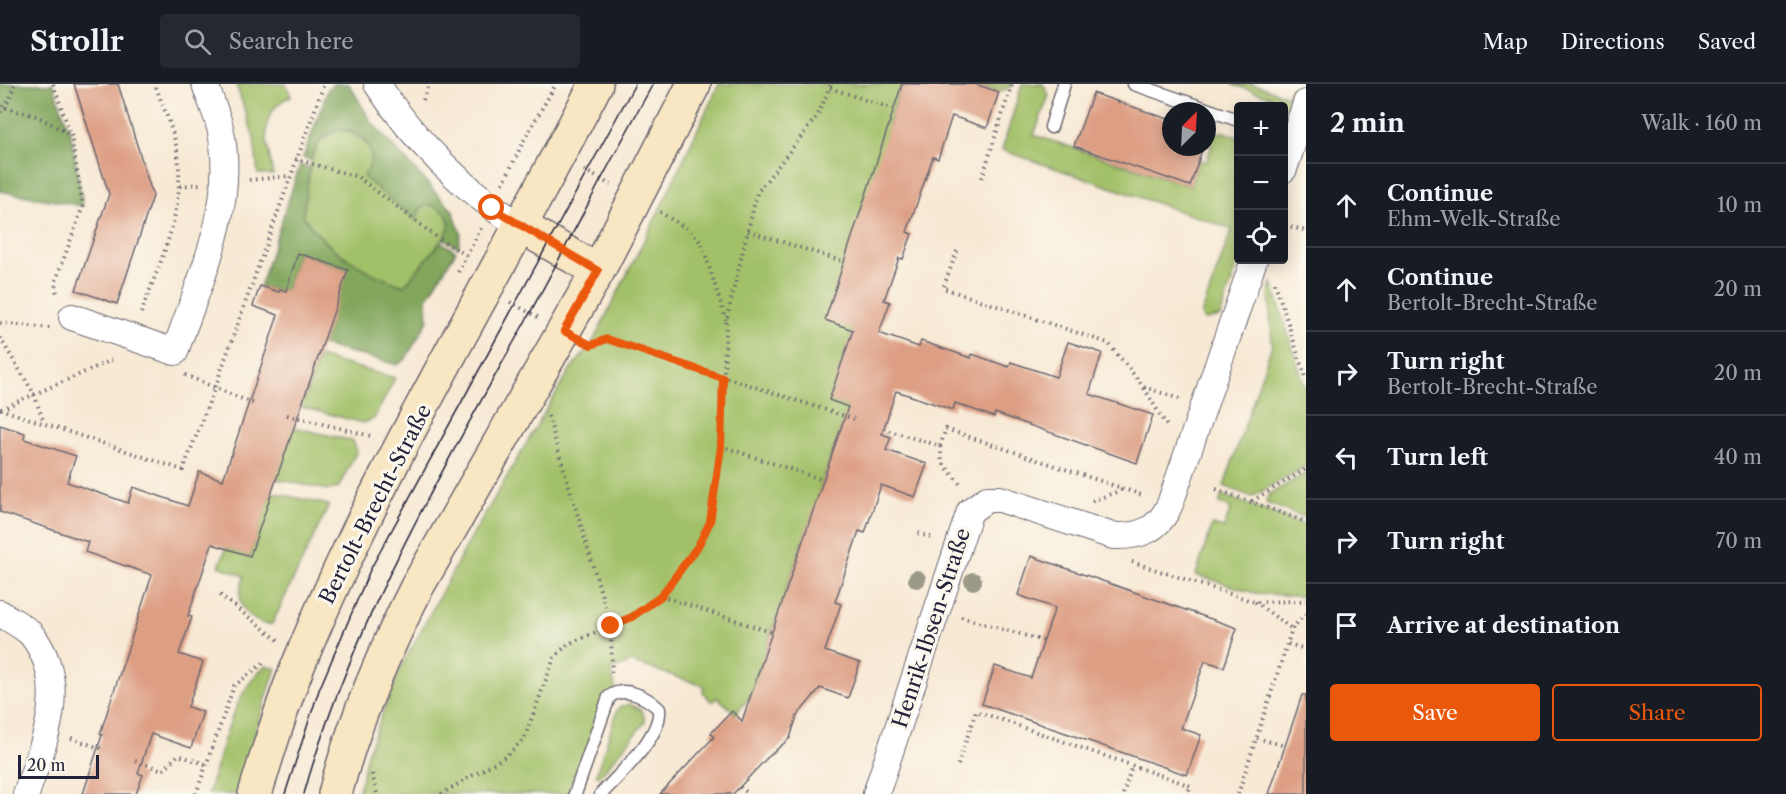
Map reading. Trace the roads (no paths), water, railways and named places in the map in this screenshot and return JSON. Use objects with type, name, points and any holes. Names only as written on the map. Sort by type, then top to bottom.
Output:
[{"type":"main road","name":"Bertolt-Brecht-Straße","points":[[255,794],[299,663],[337,576],[519,225],[596,84]]},
{"type":"main road","points":[[335,794],[362,706],[390,641],[417,587],[578,338],[598,271],[648,205],[694,84]]},
{"type":"main road","points":[[519,225],[598,271]]},
{"type":"street","points":[[72,317],[176,352],[220,220],[224,195],[221,131],[205,84]]},
{"type":"street","points":[[379,86],[412,130],[458,178],[492,208],[519,225]]},
{"type":"street","points":[[1288,137],[1306,103]]},
{"type":"street","name":"Henrik-Ibsen-Straße","points":[[876,794],[970,511],[987,499],[1000,499],[1113,536],[1131,537],[1156,526],[1164,519],[1170,504],[1253,264]]},
{"type":"street","points":[[0,613],[30,634],[45,661],[54,691],[48,730],[26,794]]},
{"type":"lane","points":[[1051,127],[1064,84]]},
{"type":"lane","points":[[1134,84],[1234,118]]},
{"type":"lane","points":[[575,794],[606,704],[616,692],[626,691],[651,701],[659,709],[661,720],[653,735],[601,794]]},
{"type":"tram line","points":[[285,794],[319,690],[370,570],[635,84]]},
{"type":"tram line","points":[[304,794],[345,673],[398,556],[653,84]]}]
